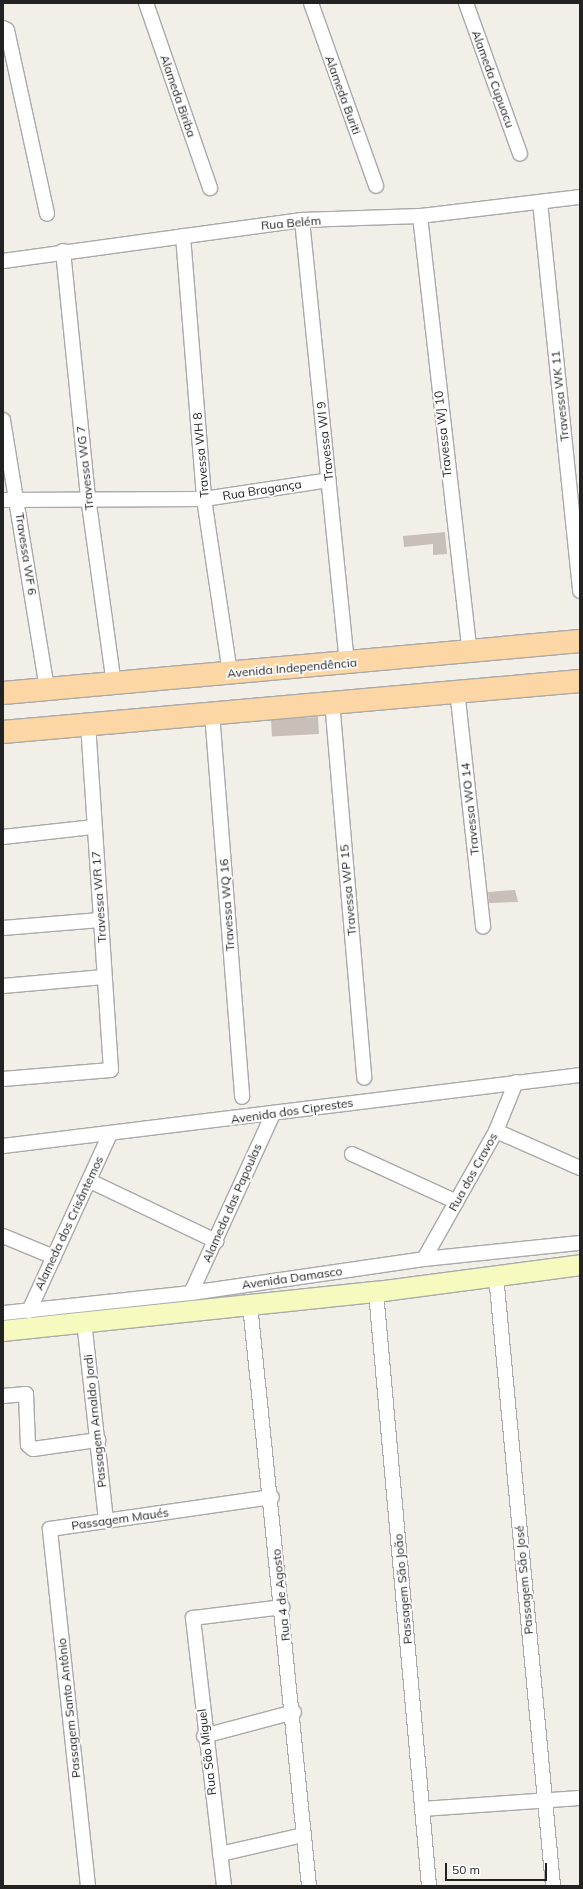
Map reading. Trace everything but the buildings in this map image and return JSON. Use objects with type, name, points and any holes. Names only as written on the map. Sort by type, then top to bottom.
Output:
[{"type":"main road","name":"Avenida Independência","points":[[3,693],[580,641]]},
{"type":"main road","points":[[3,732],[457,690],[580,685]]},
{"type":"street","name":"Alameda Biriba","points":[[146,3],[210,188]]},
{"type":"street","name":"Alameda Buriti","points":[[310,3],[376,186]]},
{"type":"street","name":"Alameda Cupuacu","points":[[466,3],[520,154]]},
{"type":"street","points":[[3,28],[7,30],[47,214]]},
{"type":"street","name":"Rua Belém","points":[[3,261],[63,251],[302,220],[420,216],[580,197]]},
{"type":"street","name":"Travessa WK 11","points":[[540,202],[580,591]]},
{"type":"street","name":"Travessa WJ 10","points":[[420,216],[470,652]]},
{"type":"street","name":"Travessa WI 9","points":[[302,220],[347,663]]},
{"type":"street","name":"Travessa WH 8","points":[[183,236],[204,499],[230,673]]},
{"type":"street","name":"Travessa WG 7","points":[[63,251],[88,497],[114,684]]},
{"type":"street","name":"Travessa WF 6","points":[[3,420],[18,499],[47,689]]},
{"type":"street","name":"Rua Bragança","points":[[3,500],[88,497],[204,499],[329,480]]},
{"type":"street","name":"Travessa WO 14","points":[[457,690],[483,928]]},
{"type":"street","name":"Travessa WP 15","points":[[332,701],[364,1078]]},
{"type":"street","name":"Travessa WQ 16","points":[[212,713],[242,1098]]},
{"type":"street","name":"Travessa WR 17","points":[[3,1079],[111,1070],[88,724]]},
{"type":"street","points":[[3,837],[94,828]]},
{"type":"street","points":[[3,928],[100,920]]},
{"type":"street","points":[[3,986],[104,977]]},
{"type":"street","name":"Avenida dos Ciprestes","points":[[3,1146],[108,1136],[516,1082],[580,1076]]},
{"type":"street","name":"Rua dos Cravos","points":[[424,1259],[496,1131],[516,1082]]},
{"type":"street","name":"Alameda das Papoulas","points":[[191,1293],[273,1114]]},
{"type":"street","points":[[496,1131],[580,1168]]},
{"type":"street","name":"Alameda dos Crisântemos","points":[[29,1310],[90,1181],[108,1136]]},
{"type":"street","points":[[352,1154],[457,1202]]},
{"type":"street","points":[[90,1181],[216,1241]]},
{"type":"street","points":[[3,1236],[54,1257]]},
{"type":"street","name":"Avenida Damasco","points":[[3,1313],[191,1293],[424,1259],[580,1243]]},
{"type":"street","name":"Avenida Damasco","points":[[3,1331],[84,1321],[376,1292],[580,1265]]},
{"type":"street","name":"Passagem São José","points":[[496,1275],[553,1886]]},
{"type":"street","name":"Passagem São João","points":[[376,1292],[429,1886]]},
{"type":"street","name":"Rua 4 de Agosto","points":[[250,1305],[272,1497],[282,1607],[294,1712],[303,1835],[309,1886]]},
{"type":"street","name":"Passagem Arnaldo Jordi","points":[[84,1321],[106,1521]]},
{"type":"street","points":[[3,1396],[26,1394],[28,1445],[33,1449],[98,1440]]},
{"type":"street","name":"Passagem Maués","points":[[50,1529],[272,1497]]},
{"type":"street","name":"Passagem Santo Antônio","points":[[50,1529],[88,1886]]},
{"type":"street","name":"Rua São Miguel","points":[[224,1886],[204,1736],[193,1618],[282,1607]]},
{"type":"street","points":[[204,1736],[294,1712]]},
{"type":"street","points":[[422,1809],[580,1798]]},
{"type":"street","points":[[220,1854],[303,1835]]}]
